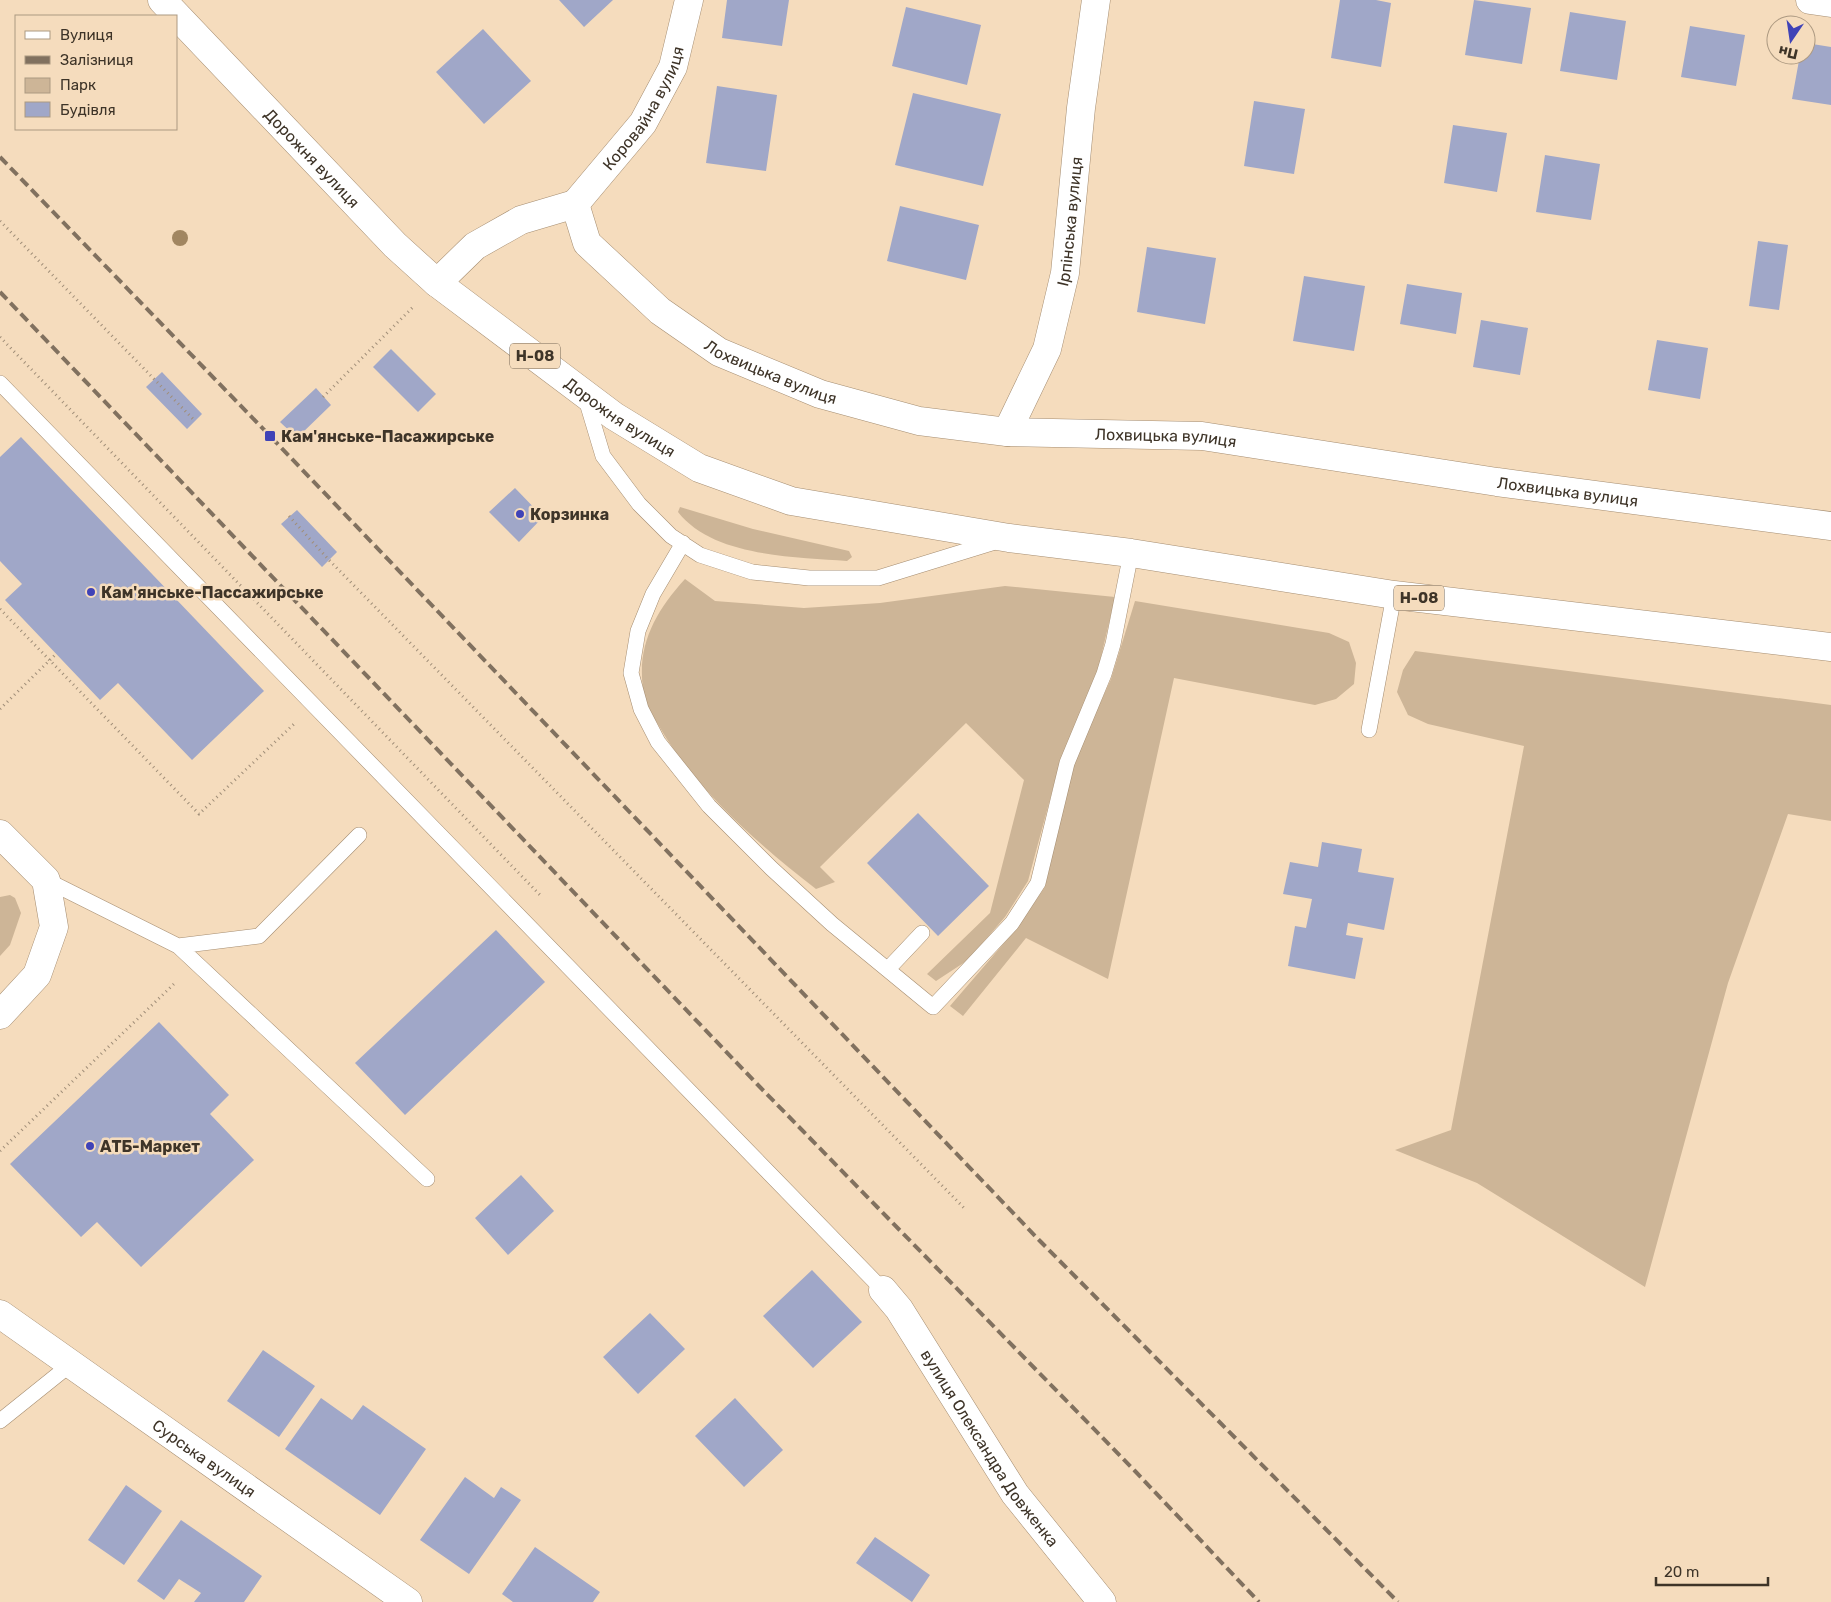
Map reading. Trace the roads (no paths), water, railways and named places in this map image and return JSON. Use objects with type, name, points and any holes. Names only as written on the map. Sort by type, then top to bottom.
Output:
[{"type":"street","name":"Дорожня вулиця","points":[[162,0],[176,15]]},
{"type":"street","name":"Коровайна вулиця","points":[[575,204],[644,123],[674,67],[689,0]]},
{"type":"street","name":"Ірпінська вулиця","points":[[1007,432],[1047,350],[1065,273],[1081,108],[1096,0]]},
{"type":"street","points":[[1810,0],[1831,3]]},
{"type":"street","name":"Дорожня вулиця","points":[[178,17],[395,246],[437,283],[614,416],[699,468],[791,501],[1010,538]]},
{"type":"street","points":[[437,283],[475,246],[521,220],[575,204]]},
{"type":"street","name":"Лохвицька вулиця","points":[[575,204],[587,243],[660,310],[719,352],[820,394],[919,421],[1007,432],[1202,436],[1497,482],[1831,526]]},
{"type":"street","name":"Н-08","points":[[1010,538],[1131,554],[1394,595],[1831,647]]},
{"type":"street","points":[[0,834],[46,880],[54,927],[36,975],[0,1016]]},
{"type":"street","name":"вулиця Олександра Довженка","points":[[883,1290],[899,1309],[1015,1494],[1102,1602]]},
{"type":"street","name":"Сурська вулиця","points":[[0,1314],[408,1602]]},
{"type":"lane","points":[[0,383],[883,1290]]},
{"type":"lane","points":[[584,393],[603,456],[639,504],[672,536],[700,555],[752,572],[809,578],[878,578],[1010,538]]},
{"type":"lane","points":[[683,543],[653,594],[638,631],[631,673],[641,708],[658,742],[709,806],[832,924],[933,1007],[1012,923],[1038,883],[1067,763],[1104,674],[1113,644],[1131,554]]},
{"type":"lane","points":[[1369,730],[1394,595]]},
{"type":"lane","points":[[178,946],[259,936],[359,835]]},
{"type":"lane","points":[[46,880],[178,946],[428,1179]]},
{"type":"lane","points":[[888,969],[922,933]]},
{"type":"lane","points":[[0,1421],[71,1364]]},
{"type":"railway","points":[[0,157],[270,436],[1039,1240],[1398,1602]]},
{"type":"railway","points":[[0,292],[757,1084],[1135,1471],[1259,1602]]},
{"type":"place","name":"Кам'янське-Пасажирське","points":[[270,436]]},
{"type":"place","name":"Корзинка","points":[[520,514]]},
{"type":"place","name":"Кам'янське-Пассажирське","points":[[91,592]]},
{"type":"place","name":"АТБ-Маркет","points":[[90,1146]]}]
